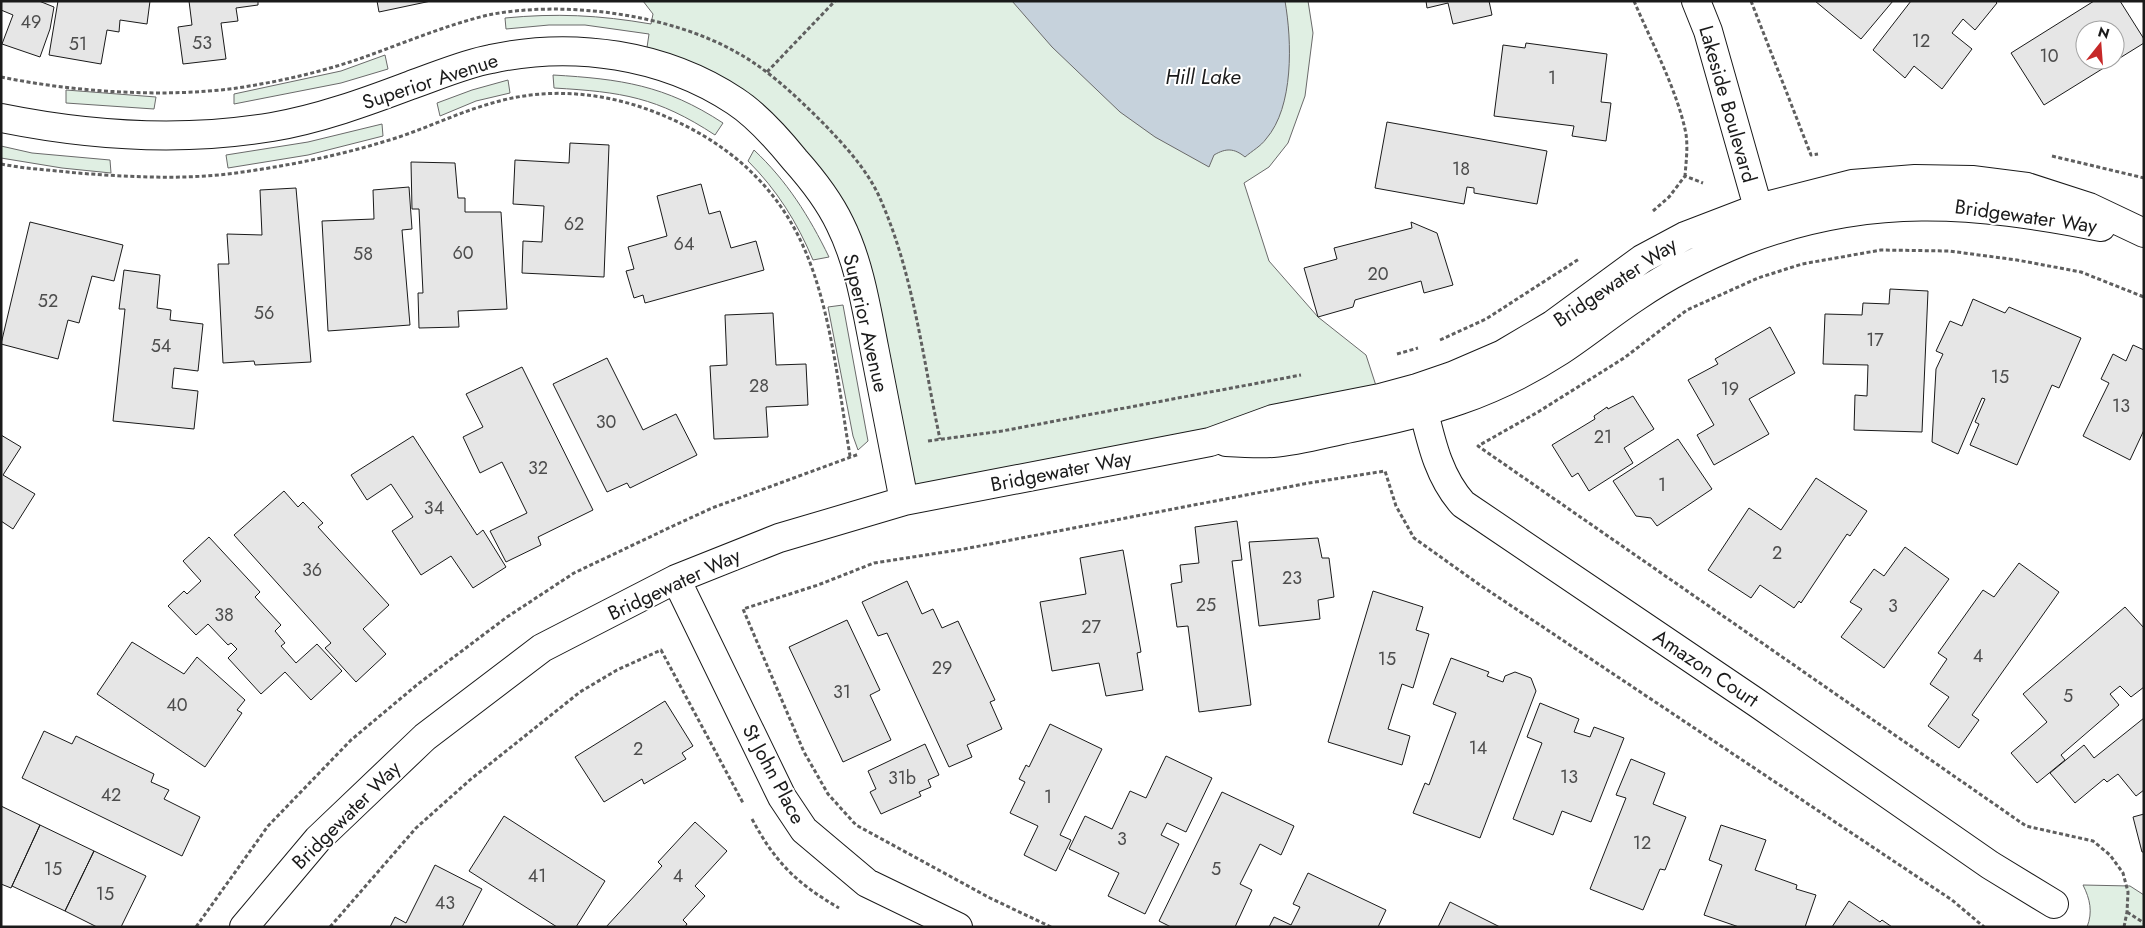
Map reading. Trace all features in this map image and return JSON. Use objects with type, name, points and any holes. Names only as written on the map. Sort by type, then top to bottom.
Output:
[{"type":"street","name":"Lakeside Boulevard","points":[[1696,1],[1708,31],[1766,234]]},
{"type":"street","name":"Superior Avenue","points":[[1,118],[65,130],[131,135],[176,136],[272,127],[337,111],[490,59],[548,51],[590,52],[645,61],[690,76],[737,102],[776,138],[824,196],[841,225],[864,296],[904,501]]},
{"type":"street","name":"Bridgewater Way","points":[[1421,400],[1452,376],[1503,354],[1552,324],[1642,259],[1686,236],[1758,208],[1852,184],[1915,179],[1972,180],[2027,186],[2088,207],[2144,234]]},
{"type":"street","name":"Bridgewater Way","points":[[244,927],[318,838],[425,737],[542,648],[676,579],[779,538],[904,501],[1210,442],[1273,419],[1380,398],[1460,401],[1522,374],[1560,351],[1664,278],[1721,251],[1766,234],[1815,219],[1854,211],[1927,205],[1970,206],[2026,212],[2144,234]]},
{"type":"street","name":"Amazon Court","points":[[1421,400],[1441,473],[1450,490],[1463,504],[1757,702],[1990,865],[2054,904]]},
{"type":"street","name":"St John Place","points":[[676,579],[782,797],[804,830],[867,883],[958,927]]},
{"type":"path","points":[[767,72],[835,1]]},
{"type":"path","points":[[1634,1],[1677,102],[1686,134],[1687,156],[1684,176],[1669,197],[1652,213]]},
{"type":"path","points":[[1751,1],[1811,155]]},
{"type":"path","points":[[1,164],[28,168],[132,176],[192,176],[235,173],[387,141],[465,111],[512,97],[586,95],[617,98],[640,105],[688,126],[728,152],[758,176],[775,196],[789,218],[804,247],[817,282],[850,456]]},
{"type":"path","points":[[1684,176],[1703,183]]},
{"type":"path","points":[[2124,927],[2128,912],[2128,892],[2123,872],[2110,855],[2093,841],[2026,826],[1478,446],[1538,412],[1624,358],[1687,310],[1758,278],[1802,264],[1881,250],[1949,251],[2017,260],[2081,272],[2144,297]]},
{"type":"path","points":[[1434,343],[1486,319],[1585,255]]},
{"type":"path","points":[[1392,356],[1426,346]]},
{"type":"path","points":[[922,442],[1002,431],[1306,374]]},
{"type":"path","points":[[1050,927],[990,898],[856,825],[828,794],[804,752],[743,609],[818,585],[874,563],[964,549],[1308,483],[1385,472],[1396,506],[1414,538],[1480,585],[1952,900],[1984,927]]},
{"type":"path","points":[[330,927],[416,828],[471,779],[580,692],[617,670],[661,650]]},
{"type":"path","points":[[2128,912],[2144,923]]},
{"type":"green space","points":[[643,1],[1308,1],[1313,33],[1305,96],[1288,143],[1269,167],[1244,183],[1269,261],[1318,317],[1366,355],[1380,398],[904,501],[854,261],[776,137],[645,61],[649,34],[585,25],[549,25],[506,29],[505,18],[560,15],[651,24],[653,14]]},
{"type":"green space","points":[[385,55],[388,69],[341,83],[234,104],[234,94],[341,71]]},
{"type":"green space","points":[[553,75],[600,79],[642,86],[682,100],[723,123],[715,135],[675,112],[656,104],[620,95],[554,88]]},
{"type":"green space","points":[[508,80],[510,93],[476,101],[440,116],[437,103],[472,90]]},
{"type":"green space","points":[[66,90],[156,97],[154,109],[66,103]]},
{"type":"green space","points":[[382,124],[383,136],[308,155],[228,168],[226,155],[308,142]]},
{"type":"green space","points":[[1,146],[32,153],[110,160],[111,173],[62,168],[1,158]]},
{"type":"green space","points":[[754,150],[787,187],[813,227],[829,257],[813,260],[785,207],[768,183],[748,161]]},
{"type":"green space","points":[[843,305],[868,441],[858,450],[853,436],[828,307]]},
{"type":"green space","points":[[2083,885],[2130,886],[2144,895],[2144,927],[2087,927],[2090,906]]},
{"type":"water","name":"Hill Lake","points":[[1012,1],[1285,1],[1289,35],[1289,73],[1282,110],[1275,126],[1264,142],[1245,157],[1234,151],[1222,151],[1214,155],[1209,167],[1155,137],[1120,112],[1052,47]]},
{"type":"building","points":[[1,1],[39,1],[54,7],[50,29],[40,57],[2,44],[13,15],[1,10]]},
{"type":"building","points":[[58,1],[150,1],[147,24],[120,20],[119,32],[107,30],[101,64],[49,55]]},
{"type":"building","points":[[189,1],[258,1],[258,5],[236,8],[238,21],[221,23],[226,59],[183,64],[178,27],[192,25]]},
{"type":"building","points":[[377,1],[431,1],[379,12]]},
{"type":"building","points":[[1426,1],[1489,1],[1492,15],[1453,24],[1448,3],[1427,8]]},
{"type":"building","points":[[1815,1],[1893,1],[1861,39]]},
{"type":"building","points":[[1911,1],[1995,1],[1997,3],[1975,30],[1963,19],[1952,33],[1972,49],[1942,89],[1914,66],[1905,78],[1873,50]]},
{"type":"building","points":[[2094,1],[2120,1],[2144,39],[2144,43],[2125,55],[2125,20],[2075,20],[2075,70],[2100,70],[2044,105],[2011,53]]},
{"type":"building","points":[[1526,43],[1607,54],[1601,102],[1611,103],[1606,141],[1572,136],[1574,126],[1494,116],[1503,45],[1525,48]]},
{"type":"building","points":[[1387,122],[1547,151],[1537,204],[1474,193],[1474,188],[1467,187],[1464,204],[1375,188]]},
{"type":"building","points":[[570,143],[609,145],[604,277],[522,273],[523,241],[542,242],[544,206],[513,204],[515,160],[569,163]]},
{"type":"building","points":[[411,162],[455,163],[458,198],[465,198],[465,212],[501,212],[507,309],[458,311],[459,327],[419,328],[418,293],[423,293],[419,209],[412,209]]},
{"type":"building","points":[[701,184],[709,214],[720,211],[731,248],[756,241],[764,270],[645,303],[643,295],[634,298],[626,271],[634,269],[628,247],[667,236],[657,196]]},
{"type":"building","points":[[409,187],[412,229],[402,230],[410,325],[328,331],[322,221],[374,219],[373,190]]},
{"type":"building","points":[[296,188],[311,362],[255,365],[254,361],[223,363],[218,264],[229,264],[227,234],[262,235],[260,190]]},
{"type":"building","points":[[30,222],[123,245],[114,281],[92,276],[79,323],[68,320],[58,359],[1,344]]},
{"type":"building","points":[[1411,222],[1437,233],[1453,285],[1424,293],[1421,281],[1355,300],[1353,307],[1318,317],[1304,268],[1337,259],[1334,248],[1412,228]]},
{"type":"building","points":[[124,270],[160,275],[157,308],[171,310],[170,320],[203,324],[198,371],[174,368],[172,388],[198,391],[194,429],[113,421],[125,309],[119,309]]},
{"type":"building","points":[[1890,289],[1928,291],[1922,432],[1854,430],[1855,395],[1867,396],[1868,365],[1823,364],[1825,314],[1862,315],[1863,303],[1889,304]]},
{"type":"building","points":[[1973,299],[2005,313],[2009,307],[2081,338],[2059,388],[2052,385],[2017,465],[1970,445],[1979,424],[1975,422],[1985,399],[1982,398],[1958,454],[1932,442],[1936,369],[1943,354],[1936,351],[1950,321],[1962,326]]},
{"type":"building","points":[[773,313],[776,365],[806,364],[808,405],[766,407],[768,437],[714,439],[710,366],[727,365],[725,315]]},
{"type":"building","points":[[1770,327],[1795,373],[1749,399],[1769,434],[1714,465],[1697,435],[1714,425],[1688,380],[1718,364],[1715,359]]},
{"type":"building","points":[[2133,345],[2144,350],[2144,430],[2130,460],[2083,436],[2109,383],[2101,379],[2113,354],[2126,361]]},
{"type":"building","points":[[607,358],[643,430],[676,414],[697,455],[630,488],[627,483],[607,492],[553,384]]},
{"type":"building","points":[[522,367],[593,510],[538,537],[541,545],[506,562],[490,531],[527,513],[502,462],[480,473],[463,437],[483,427],[466,394]]},
{"type":"building","points":[[1633,396],[1654,429],[1624,448],[1633,463],[1589,491],[1578,473],[1572,477],[1552,445],[1595,419],[1594,416],[1607,407],[1608,409]]},
{"type":"building","points":[[1,435],[21,447],[3,475],[35,494],[13,529],[1,521]]},
{"type":"building","points":[[413,436],[477,535],[483,530],[506,567],[473,588],[451,556],[421,575],[392,531],[413,517],[391,484],[367,500],[351,475]]},
{"type":"building","points":[[1678,439],[1712,489],[1657,526],[1651,518],[1636,516],[1613,481]]},
{"type":"building","points":[[1816,478],[1867,511],[1850,536],[1847,534],[1801,603],[1799,601],[1794,608],[1760,585],[1751,598],[1708,570],[1749,508],[1781,530]]},
{"type":"building","points":[[284,491],[298,507],[303,502],[323,523],[318,527],[389,605],[363,629],[386,654],[356,682],[325,648],[331,643],[234,535]]},
{"type":"building","points":[[1237,521],[1242,560],[1232,561],[1251,705],[1199,712],[1188,626],[1177,627],[1171,584],[1182,582],[1180,565],[1199,563],[1195,527]]},
{"type":"building","points":[[209,537],[260,592],[255,597],[281,625],[275,631],[285,643],[281,646],[296,663],[317,644],[342,671],[311,700],[285,672],[261,694],[228,658],[237,649],[231,643],[228,645],[208,624],[196,635],[168,606],[184,591],[187,594],[201,581],[183,561]]},
{"type":"building","points":[[1318,538],[1322,558],[1329,558],[1334,597],[1318,600],[1320,619],[1259,626],[1249,542]]},
{"type":"building","points":[[1905,547],[1949,579],[1884,668],[1841,637],[1862,609],[1850,602],[1874,569],[1884,576]]},
{"type":"building","points":[[1123,550],[1141,652],[1137,653],[1143,690],[1106,696],[1099,663],[1052,671],[1040,602],[1086,594],[1080,558]]},
{"type":"building","points":[[2019,563],[2059,592],[1972,715],[1979,720],[1959,748],[1928,726],[1949,697],[1930,684],[1947,659],[1938,653],[1983,590],[1994,597]]},
{"type":"building","points":[[907,581],[922,614],[933,609],[942,628],[958,621],[995,700],[990,702],[1002,729],[967,745],[972,757],[949,767],[887,633],[878,636],[862,602]]},
{"type":"building","points":[[1373,591],[1423,607],[1416,630],[1429,634],[1413,688],[1402,684],[1388,729],[1410,736],[1402,765],[1328,742]]},
{"type":"building","points":[[2125,607],[2144,628],[2144,687],[2131,697],[2120,686],[2110,694],[2119,705],[2061,755],[2065,760],[2037,783],[2011,753],[2047,722],[2023,694]]},
{"type":"building","points":[[847,620],[880,690],[870,695],[891,740],[843,762],[789,647]]},
{"type":"building","points":[[132,642],[184,674],[197,657],[245,700],[237,710],[242,713],[205,767],[97,694]]},
{"type":"building","points":[[1451,658],[1489,672],[1487,676],[1503,682],[1505,676],[1515,672],[1531,678],[1536,691],[1480,838],[1413,813],[1425,783],[1429,785],[1456,713],[1433,704]]},
{"type":"building","points":[[665,701],[693,746],[682,753],[686,759],[644,784],[642,779],[604,802],[575,757]]},
{"type":"building","points":[[1540,703],[1579,719],[1574,732],[1590,737],[1594,727],[1624,738],[1591,822],[1562,811],[1553,835],[1513,819],[1542,743],[1527,737]]},
{"type":"building","points":[[2144,718],[2144,790],[2136,796],[2118,774],[2107,782],[2104,779],[2075,803],[2050,773],[2084,745],[2094,758]]},
{"type":"building","points":[[1050,724],[1102,749],[1060,835],[1071,840],[1056,871],[1024,855],[1038,826],[1010,813],[1025,782],[1019,779],[1026,765],[1029,767]]},
{"type":"building","points":[[44,731],[72,744],[76,736],[154,774],[151,782],[169,790],[164,799],[200,817],[182,856],[22,778]]},
{"type":"building","points":[[925,744],[939,775],[928,780],[931,787],[919,792],[921,796],[881,814],[870,792],[876,789],[868,771]]},
{"type":"building","points":[[1166,756],[1212,778],[1186,832],[1167,823],[1161,835],[1179,844],[1145,914],[1108,896],[1119,873],[1069,849],[1085,816],[1112,829],[1130,791],[1146,798]]},
{"type":"building","points":[[1631,759],[1665,773],[1653,804],[1686,817],[1665,870],[1660,869],[1643,910],[1590,889],[1626,798],[1616,795]]},
{"type":"building","points":[[1222,792],[1294,826],[1281,855],[1260,844],[1240,884],[1252,890],[1235,927],[1171,927],[1159,921]]},
{"type":"building","points":[[1,806],[40,825],[11,888],[1,884]]},
{"type":"building","points":[[2144,814],[2144,852],[2142,852],[2133,817]]},
{"type":"building","points":[[504,816],[605,881],[576,927],[557,927],[469,871]]},
{"type":"building","points":[[695,822],[727,851],[695,886],[705,896],[683,920],[687,924],[685,927],[606,927],[662,866],[658,862]]},
{"type":"building","points":[[40,825],[94,851],[65,911],[12,886]]},
{"type":"building","points":[[1721,825],[1766,840],[1755,870],[1797,885],[1796,889],[1816,895],[1805,927],[1739,927],[1704,915],[1722,865],[1709,860]]},
{"type":"building","points":[[94,851],[146,876],[121,927],[97,927],[65,911]]},
{"type":"building","points":[[435,865],[482,889],[462,927],[390,927],[395,917],[406,923]]},
{"type":"building","points":[[1308,873],[1386,910],[1378,927],[1269,927],[1274,917],[1291,925],[1300,907],[1293,904]]},
{"type":"building","points":[[1849,901],[1880,922],[1882,920],[1892,927],[1832,927]]},
{"type":"building","points":[[1450,902],[1500,927],[1438,927]]}]
